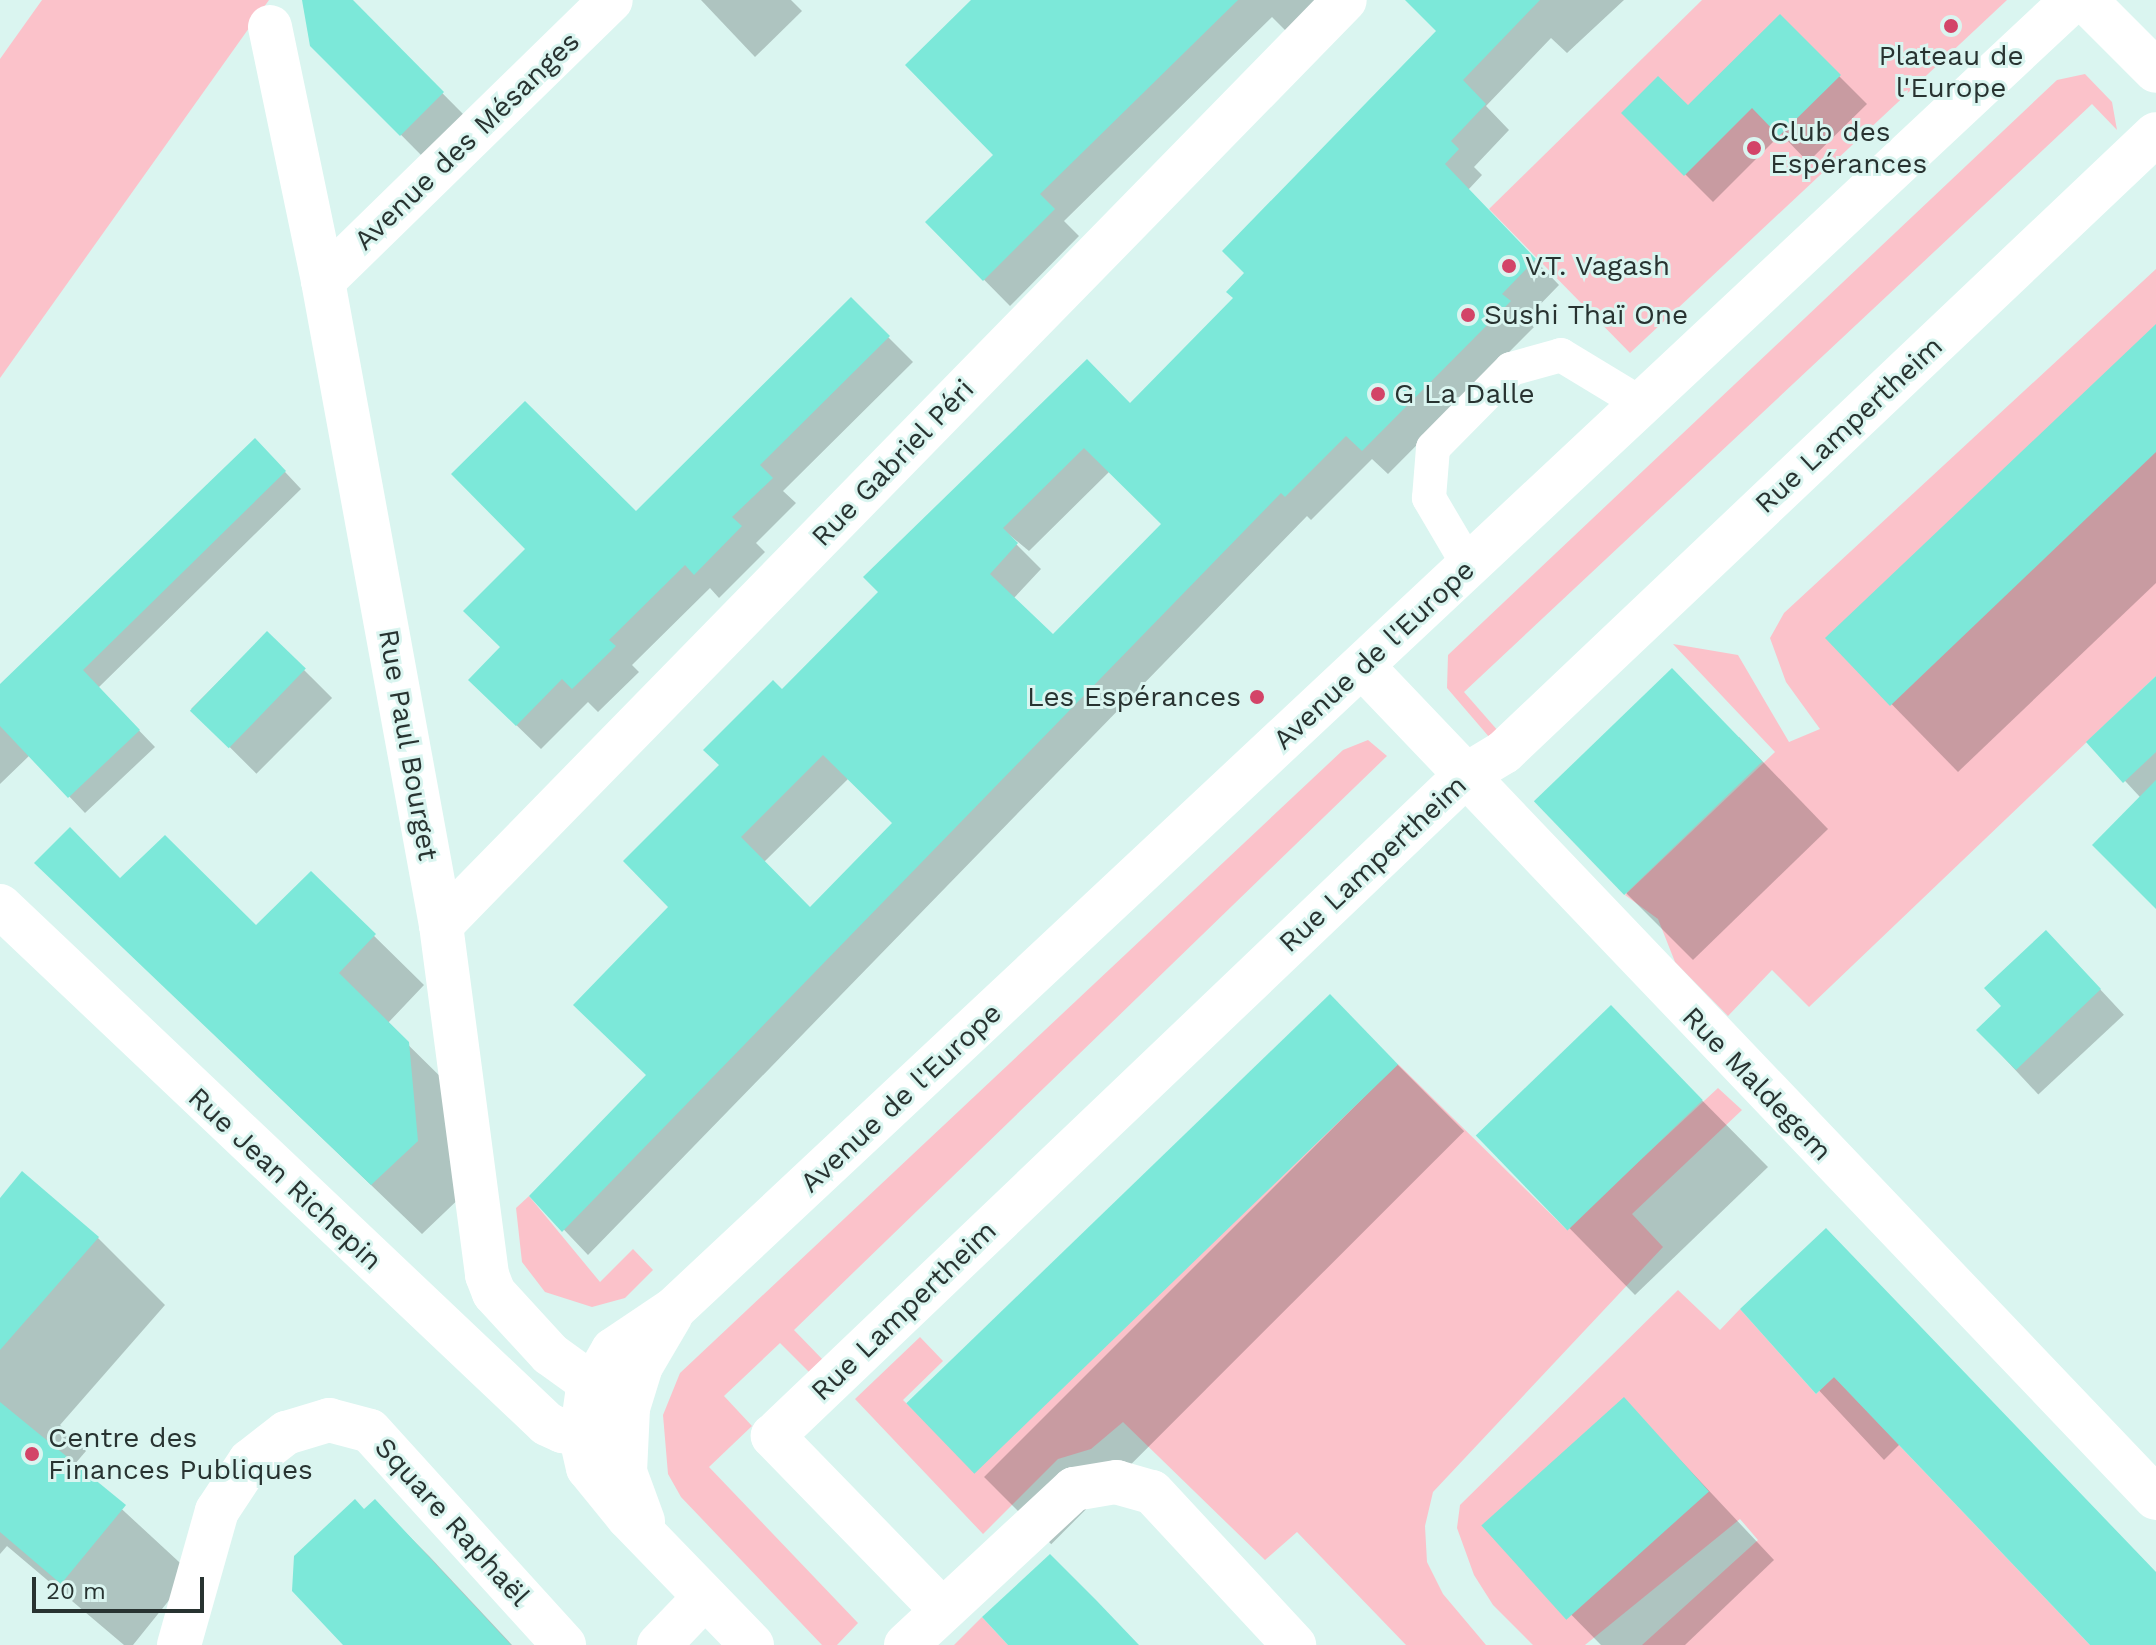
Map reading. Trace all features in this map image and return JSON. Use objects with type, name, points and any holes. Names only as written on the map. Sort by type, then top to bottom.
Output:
[{"type":"street","name":"Avenue des Mésanges","points":[[323,281],[611,0]]},
{"type":"street","name":"Rue Gabriel Péri","points":[[441,925],[1345,0]]},
{"type":"street","name":"Avenue de l'Europe","points":[[582,1434],[616,1404],[613,1350],[674,1309],[2073,0]]},
{"type":"street","points":[[2085,0],[2156,71]]},
{"type":"street","name":"Rue Paul Bourget","points":[[270,27],[323,281],[441,925],[483,1251],[494,1293],[536,1341],[616,1404]]},
{"type":"street","name":"Rue Lampertheim","points":[[942,1610],[773,1436],[1466,775],[1504,752],[2156,134]]},
{"type":"street","name":"Rue Maldegem","points":[[1362,666],[2156,1498]]},
{"type":"street","name":"Rue Jean Richepin","points":[[0,906],[547,1424],[582,1434]]},
{"type":"street","points":[[451,1336],[494,1293]]},
{"type":"street","points":[[616,1404],[631,1493],[664,1553]]},
{"type":"street","name":"Square Raphaël","points":[[179,1645],[217,1511],[250,1461],[286,1433],[329,1420],[370,1431],[564,1645]]},
{"type":"street","points":[[582,1434],[588,1468],[752,1645]]},
{"type":"street","points":[[906,1645],[1074,1489],[1116,1482],[1152,1492],[1294,1645]]},
{"type":"street","points":[[659,1645],[705,1597]]},
{"type":"lane","points":[[1469,566],[1429,498],[1433,448],[1511,369],[1561,355],[1642,404]]},
{"type":"shaded area","points":[[42,0],[269,0],[0,378],[0,59]]},
{"type":"shaded area","points":[[1702,0],[2007,0],[1630,353],[1489,209]]},
{"type":"shaded area","points":[[2085,74],[2112,102],[2117,130],[2092,104],[1464,692],[1499,732],[1490,738],[1447,688],[1448,655],[2057,80]]},
{"type":"shaded area","points":[[2156,269],[2156,676],[1809,1007],[1772,970],[1728,1016],[1675,962],[1658,919],[1625,895],[1775,752],[1673,644],[1738,655],[1789,742],[1820,729],[1786,682],[1770,638],[1784,613]]},
{"type":"shaded area","points":[[1368,740],[1387,756],[794,1330],[824,1361],[810,1373],[780,1343],[724,1396],[752,1426],[709,1467],[858,1623],[837,1645],[822,1645],[681,1497],[668,1474],[663,1415],[680,1373],[1343,750]]},
{"type":"shaded area","points":[[1398,1064],[1566,1229],[1718,1088],[1742,1110],[1632,1214],[1663,1247],[1433,1492],[1425,1526],[1427,1562],[1443,1594],[1486,1645],[1406,1645],[1297,1532],[1265,1560],[1123,1422],[1091,1449],[1058,1459],[983,1534],[855,1399],[920,1337],[943,1361],[903,1400],[974,1469]]},
{"type":"shaded area","points":[[529,1196],[600,1282],[633,1249],[653,1270],[625,1298],[592,1307],[545,1292],[522,1262],[516,1208]]},
{"type":"shaded area","points":[[1678,1290],[1720,1330],[1740,1309],[1816,1394],[1834,1377],[2090,1645],[1642,1645],[1758,1540],[1740,1519],[1585,1645],[1533,1645],[1493,1605],[1474,1575],[1457,1528],[1460,1505]]},
{"type":"shaded area","points":[[982,1617],[1008,1645],[954,1645]]},
{"type":"building","points":[[302,0],[353,0],[444,92],[400,136],[310,46]]},
{"type":"building","points":[[971,0],[1238,0],[1040,194],[1055,209],[983,281],[925,222],[993,155],[905,65]]},
{"type":"building","points":[[1405,0],[1540,0],[1463,80],[1486,104],[1451,141],[1459,149],[1445,164],[1536,259],[1502,294],[1511,301],[1362,451],[1346,436],[1285,497],[1281,493],[562,1232],[529,1196],[646,1075],[573,1005],[668,907],[623,861],[719,765],[703,750],[773,680],[782,689],[878,592],[863,577],[1087,359],[1130,403],[1233,298],[1226,292],[1244,273],[1222,251],[1436,31]],"holes":[[[1084,448],[1161,524],[1053,634],[990,574],[1018,543],[1003,528]],[[823,755],[892,823],[810,907],[741,837]]]},
{"type":"building","points":[[1780,14],[1841,75],[1779,136],[1752,108],[1684,176],[1621,113],[1658,76],[1688,105]]},
{"type":"building","points":[[851,297],[890,336],[760,465],[773,478],[732,517],[742,526],[694,575],[685,565],[609,640],[616,646],[572,689],[562,679],[516,726],[468,680],[500,647],[463,611],[525,549],[451,474],[525,401],[636,511]]},
{"type":"building","points":[[2156,324],[2156,452],[1890,706],[1825,638]]},
{"type":"building","points":[[255,438],[286,471],[83,670],[140,730],[68,798],[0,726],[0,684]]},
{"type":"building","points":[[267,631],[306,669],[229,748],[190,711]]},
{"type":"building","points":[[1672,668],[1762,762],[1624,895],[1534,801]]},
{"type":"building","points":[[2156,676],[2156,752],[2123,783],[2086,742]]},
{"type":"building","points":[[2156,780],[2156,909],[2092,845]]},
{"type":"building","points":[[70,827],[120,878],[165,835],[256,925],[311,871],[376,934],[339,973],[409,1042],[418,1141],[371,1185],[34,863]]},
{"type":"building","points":[[2046,930],[2101,989],[2016,1070],[1976,1030],[2001,1006],[1984,988]]},
{"type":"building","points":[[1330,994],[1398,1064],[974,1474],[906,1403]]},
{"type":"building","points":[[1611,1005],[1703,1100],[1567,1231],[1476,1136]]},
{"type":"building","points":[[22,1171],[99,1237],[0,1350],[0,1198]]},
{"type":"building","points":[[1826,1228],[2156,1572],[2156,1645],[2090,1645],[1834,1377],[1816,1394],[1740,1309]]},
{"type":"building","points":[[1624,1397],[1709,1491],[1566,1620],[1481,1525]]},
{"type":"building","name":"Centre des Finances Publiques","points":[[0,1402],[126,1505],[61,1584],[0,1532]]},
{"type":"building","points":[[355,1499],[364,1509],[375,1499],[511,1645],[343,1645],[292,1591],[294,1556]]},
{"type":"building","points":[[1050,1554],[1139,1645],[1008,1645],[982,1617]]},
{"type":"place","name":"Plateau de l'Europe","points":[[1951,26]]},
{"type":"place","name":"Club des Espérances","points":[[1754,148]]},
{"type":"place","name":"V.T. Vagash","points":[[1509,266]]},
{"type":"place","name":"Sushi Thaï One","points":[[1468,315]]},
{"type":"place","name":"G La Dalle","points":[[1378,394]]},
{"type":"place","name":"Les Espérances","points":[[1257,697]]},
{"type":"place","name":"Centre des Finances Publiques","points":[[32,1454]]}]
